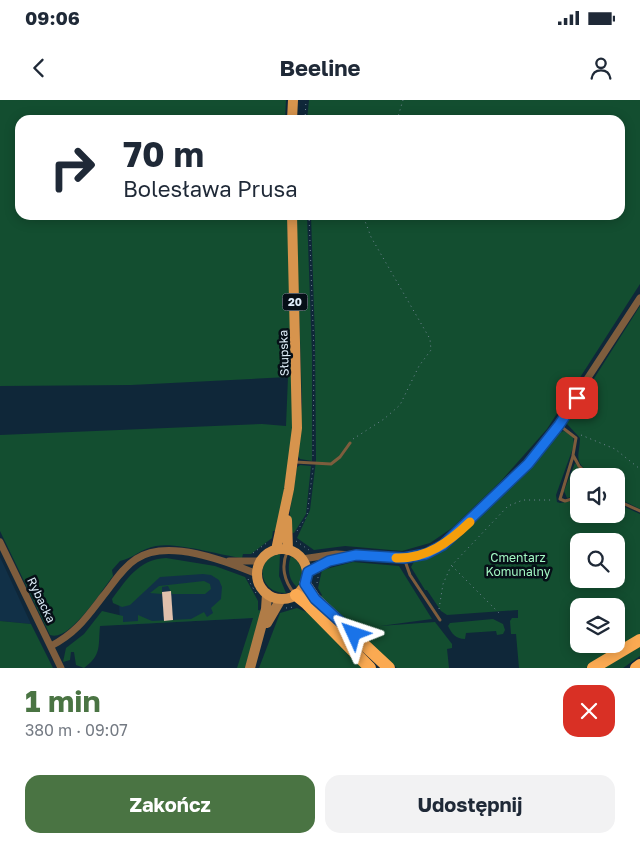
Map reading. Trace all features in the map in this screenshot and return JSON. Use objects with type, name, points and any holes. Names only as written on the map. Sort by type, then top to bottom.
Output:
[{"type":"highway","points":[[305,584],[306,601],[370,668]]},
{"type":"highway","points":[[306,601],[354,634],[388,668]]},
{"type":"highway","points":[[592,668],[640,640]]},
{"type":"highway","points":[[636,668],[640,665]]},
{"type":"main road","points":[[292,115],[293,100]]},
{"type":"main road","name":"Słupska","points":[[276,550],[294,462],[298,390],[292,220]]},
{"type":"main road","name":"Słupska","points":[[288,550],[289,489]]},
{"type":"main road","points":[[305,584],[308,572],[302,559],[288,550],[276,550],[267,554],[261,561],[257,574],[260,585],[267,594],[282,604],[306,601]]},
{"type":"main road","points":[[250,668],[259,640],[267,603],[267,594]]},
{"type":"main road","points":[[259,640],[282,604]]},
{"type":"street","points":[[302,559],[336,554],[404,558],[426,554],[450,540],[513,480],[559,425],[640,298]]},
{"type":"street","name":"Rybacka","points":[[0,542],[61,668]]},
{"type":"street","points":[[51,646],[76,631],[125,568],[140,556],[166,550],[218,560],[257,574]]},
{"type":"street","points":[[308,572],[329,561],[356,555]]},
{"type":"street","points":[[218,560],[261,561]]},
{"type":"lane","points":[[559,425],[576,438],[560,498],[565,500],[570,499]]},
{"type":"lane","points":[[294,462],[331,464],[335,462],[350,443]]},
{"type":"lane","points":[[573,455],[581,468]]},
{"type":"lane","points":[[625,504],[640,511]]},
{"type":"lane","points":[[288,550],[284,563],[285,577],[306,601]]},
{"type":"lane","points":[[404,558],[408,571],[440,620]]},
{"type":"path","points":[[305,115],[306,100]]},
{"type":"path","points":[[398,115],[403,100]]},
{"type":"path","points":[[295,534],[307,516],[313,464],[314,353],[309,220]]},
{"type":"path","points":[[350,443],[400,405],[419,366],[431,350],[430,339],[370,237],[365,220]]},
{"type":"path","points":[[576,438],[581,435],[604,443],[640,469]]},
{"type":"path","points":[[436,615],[443,584],[451,566],[508,506],[523,500],[560,498]]},
{"type":"path","points":[[294,538],[298,543],[314,552]]},
{"type":"path","points":[[451,566],[501,615]]},
{"type":"path","points":[[282,604],[302,607],[319,569]]},
{"type":"shaded area","points":[[0,557],[31,624],[0,621]]},
{"type":"shaded area","points":[[206,572],[224,578],[254,618],[120,625],[119,601],[137,576]]},
{"type":"green space","points":[[0,100],[286,100],[285,115],[15,115],[15,220],[287,220],[293,377],[292,440],[277,531],[273,531],[272,538],[251,554],[243,554],[242,558],[186,547],[165,545],[151,547],[120,561],[112,570],[113,576],[75,624],[58,635],[50,635],[0,531],[0,435],[262,424],[286,426],[288,377],[131,385],[0,386]]},
{"type":"green space","points":[[309,100],[640,100],[640,284],[547,429],[501,481],[452,528],[430,543],[402,551],[345,546],[314,550],[297,538],[310,510],[316,460],[311,220],[625,220],[625,115],[308,115]]},
{"type":"green space","points":[[296,220],[307,220],[312,354],[312,461],[300,459],[298,456],[302,402]]},
{"type":"green space","points":[[640,306],[640,509],[625,502],[625,468],[584,468],[582,466],[578,459],[580,438],[567,424],[567,421]]},
{"type":"green space","name":"Cmentarz Komunalny","points":[[564,431],[573,437],[574,445],[556,495],[557,502],[570,501],[570,523],[625,523],[625,507],[640,514],[640,636],[625,645],[625,598],[570,598],[570,653],[611,653],[586,668],[519,668],[516,634],[511,634],[510,621],[512,618],[518,618],[518,610],[447,615],[441,611],[427,590],[425,590],[411,567],[415,560],[439,552],[459,538],[522,475],[558,433]]},
{"type":"green space","points":[[300,465],[311,466],[306,514],[294,533],[290,532],[290,510],[297,467]]},
{"type":"green space","points":[[570,476],[570,497],[567,498],[564,491]]},
{"type":"green space","points":[[280,554],[279,576],[286,593],[277,592],[270,588],[265,582],[263,575],[263,568],[266,562]]},
{"type":"green space","points":[[291,556],[298,562],[302,570],[300,583],[297,587],[289,573]]},
{"type":"green space","points":[[166,558],[215,566],[245,577],[258,601],[258,610],[262,611],[245,668],[237,668],[253,618],[100,626],[98,650],[90,663],[84,668],[76,665],[74,652],[71,652],[70,660],[63,662],[66,648],[84,634],[102,611],[123,616],[123,622],[138,621],[138,615],[152,621],[191,619],[204,612],[207,617],[213,613],[211,608],[221,599],[222,587],[219,580],[211,575],[203,574],[160,577],[130,605],[122,607],[113,603],[112,599],[134,571],[148,562]]},
{"type":"green space","points":[[353,562],[399,566],[432,619],[380,626],[435,622],[452,644],[452,648],[447,649],[449,668],[397,668],[320,598],[322,595],[318,588],[322,570]]},
{"type":"green space","points":[[204,581],[210,584],[211,589],[205,594],[172,594],[168,586],[162,587],[162,594],[150,593],[159,586]]},
{"type":"green space","points":[[297,608],[306,612],[309,609],[363,668],[259,668],[280,613]]},
{"type":"green space","points":[[493,619],[503,624],[505,630],[503,634],[497,635],[496,631],[466,633],[465,639],[462,639],[455,636],[448,626],[450,623]]},
{"type":"green space","points":[[0,621],[31,624],[53,668],[0,668]]},
{"type":"green space","points":[[640,644],[640,656],[623,668],[598,668],[625,653]]},
{"type":"building","points":[[171,591],[173,620],[164,621],[162,592]]},
{"type":"slow traffic","points":[[396,558],[417,556],[435,550],[450,540],[470,522]]},
{"type":"route","points":[[354,634],[312,596],[305,584],[308,572],[318,565],[329,561],[356,555],[404,558],[426,554],[443,545],[457,534],[528,464],[559,425],[577,398]]}]
